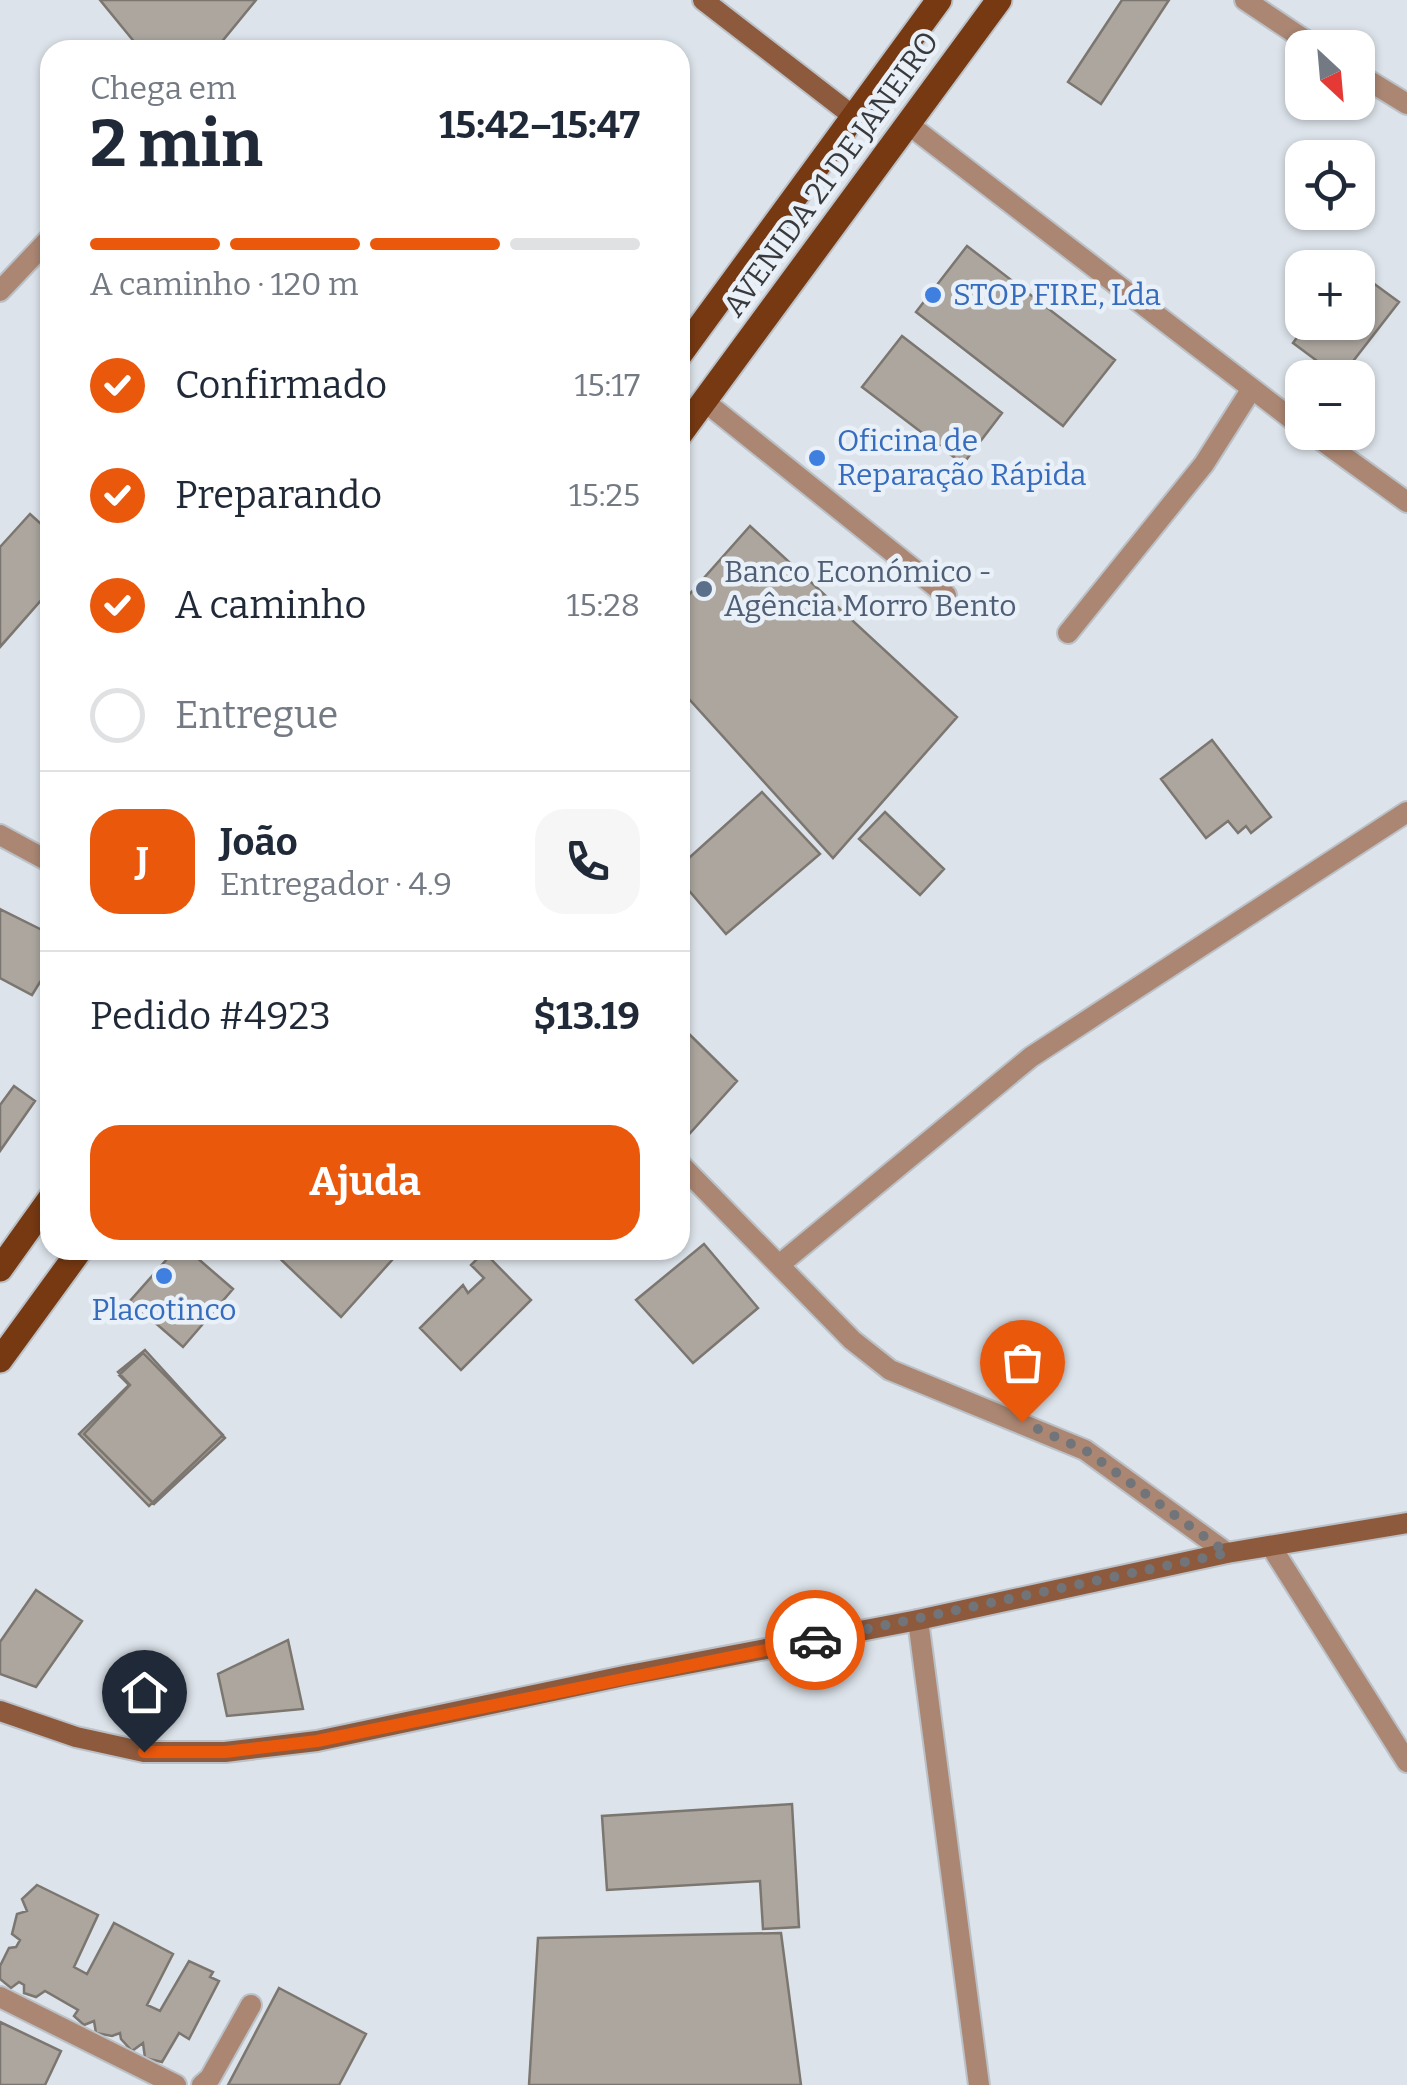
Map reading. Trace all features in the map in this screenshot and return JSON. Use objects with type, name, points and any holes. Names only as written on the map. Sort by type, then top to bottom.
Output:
[{"type":"main road","points":[[703,0],[853,116]]},
{"type":"main road","name":"AVENIDA 21 DE JANEIRO","points":[[690,340],[939,0]]},
{"type":"main road","name":"AVENIDA 21 DE JANEIRO","points":[[690,420],[999,0]]},
{"type":"main road","points":[[0,1269],[40,1214]]},
{"type":"main road","points":[[0,1360],[73,1260]]},
{"type":"main road","points":[[0,1711],[76,1737],[144,1752],[225,1752],[317,1741],[624,1676],[918,1620],[1227,1553],[1407,1523]]},
{"type":"street","points":[[1245,0],[1290,30]]},
{"type":"street","points":[[1375,84],[1407,104]]},
{"type":"street","points":[[908,124],[1285,414]]},
{"type":"street","points":[[0,291],[40,249]]},
{"type":"street","points":[[1068,632],[1204,464],[1252,390]]},
{"type":"street","points":[[704,401],[946,595]]},
{"type":"street","points":[[1335,450],[1407,502]]},
{"type":"street","points":[[779,1266],[1032,1057],[1407,812]]},
{"type":"street","points":[[0,835],[40,857]]},
{"type":"street","points":[[690,1174],[852,1340],[890,1370],[1085,1450],[1227,1553]]},
{"type":"street","points":[[1272,1548],[1407,1762]]},
{"type":"street","points":[[918,1620],[979,2085]]},
{"type":"street","points":[[0,1997],[176,2085]]},
{"type":"street","points":[[202,2085],[210,2078],[251,2005]]},
{"type":"building","points":[[100,0],[256,0],[223,40],[133,40]]},
{"type":"building","points":[[1122,0],[1169,0],[1101,104],[1068,82]]},
{"type":"building","points":[[967,246],[1115,360],[1063,426],[916,312]]},
{"type":"building","points":[[1375,284],[1399,302],[1375,333]]},
{"type":"building","points":[[902,336],[1002,413],[963,464],[862,387]]},
{"type":"building","points":[[1370,340],[1354,360],[1316,360],[1293,343]]},
{"type":"building","points":[[30,514],[40,523],[40,601],[0,647],[0,547]]},
{"type":"building","points":[[750,526],[957,717],[833,858],[690,700],[690,594]]},
{"type":"building","points":[[1212,740],[1271,817],[1251,833],[1246,826],[1238,833],[1228,821],[1206,838],[1161,779]]},
{"type":"building","points":[[762,792],[820,854],[726,934],[690,892],[690,857]]},
{"type":"building","points":[[885,812],[944,869],[920,895],[859,839]]},
{"type":"building","points":[[0,909],[40,929],[40,982],[32,995],[0,978]]},
{"type":"building","points":[[690,1035],[737,1081],[690,1133]]},
{"type":"building","points":[[14,1086],[35,1101],[0,1151],[0,1105]]},
{"type":"building","points":[[704,1244],[758,1308],[693,1363],[636,1300],[685,1260],[690,1260]]},
{"type":"building","points":[[166,1260],[200,1260],[233,1289],[183,1347],[130,1301]]},
{"type":"building","points":[[281,1260],[392,1260],[341,1317]]},
{"type":"building","points":[[476,1260],[492,1260],[531,1300],[461,1370],[420,1328],[463,1285],[468,1293],[484,1278],[471,1265]]},
{"type":"building","points":[[145,1350],[225,1438],[154,1504],[84,1434],[130,1385],[118,1372]]},
{"type":"building","points":[[143,1353],[223,1435],[149,1506],[79,1434],[129,1385],[119,1375]]},
{"type":"building","points":[[36,1590],[82,1621],[36,1687],[0,1674],[0,1642]]},
{"type":"building","points":[[288,1640],[303,1709],[227,1716],[218,1674]]},
{"type":"building","points":[[792,1804],[799,1927],[763,1929],[760,1881],[607,1890],[602,1816]]},
{"type":"building","points":[[37,1885],[98,1915],[74,1967],[87,1974],[114,1923],[173,1954],[147,2005],[160,2011],[189,1961],[213,1972],[210,1977],[219,1981],[189,2039],[179,2033],[162,2062],[145,2058],[143,2043],[132,2051],[120,2033],[96,2033],[94,2021],[84,2025],[74,2016],[78,2010],[45,1991],[36,1997],[24,1993],[24,1985],[19,1982],[11,1988],[0,1979],[0,1966],[9,1948],[16,1947],[20,1940],[12,1934],[17,1914],[27,1911],[22,1899]]},
{"type":"building","points":[[781,1933],[801,2085],[529,2085],[538,1938]]},
{"type":"building","points":[[279,1988],[366,2034],[339,2085],[228,2085]]},
{"type":"building","points":[[0,2022],[61,2051],[45,2085],[0,2085]]},
{"type":"way so far","points":[[815,1640],[1227,1553],[1085,1450],[1022,1422]]},
{"type":"place","name":"STOP FIRE, Lda","points":[[933,295]]},
{"type":"place","name":"Oficina de Reparação Rápida","points":[[817,458]]},
{"type":"place","name":"Banco Económico - Agência Morro Bento","points":[[704,589]]},
{"type":"place","name":"Placotinco","points":[[164,1276]]},
{"type":"route","points":[[144,1752],[225,1752],[317,1741],[815,1640]]}]
